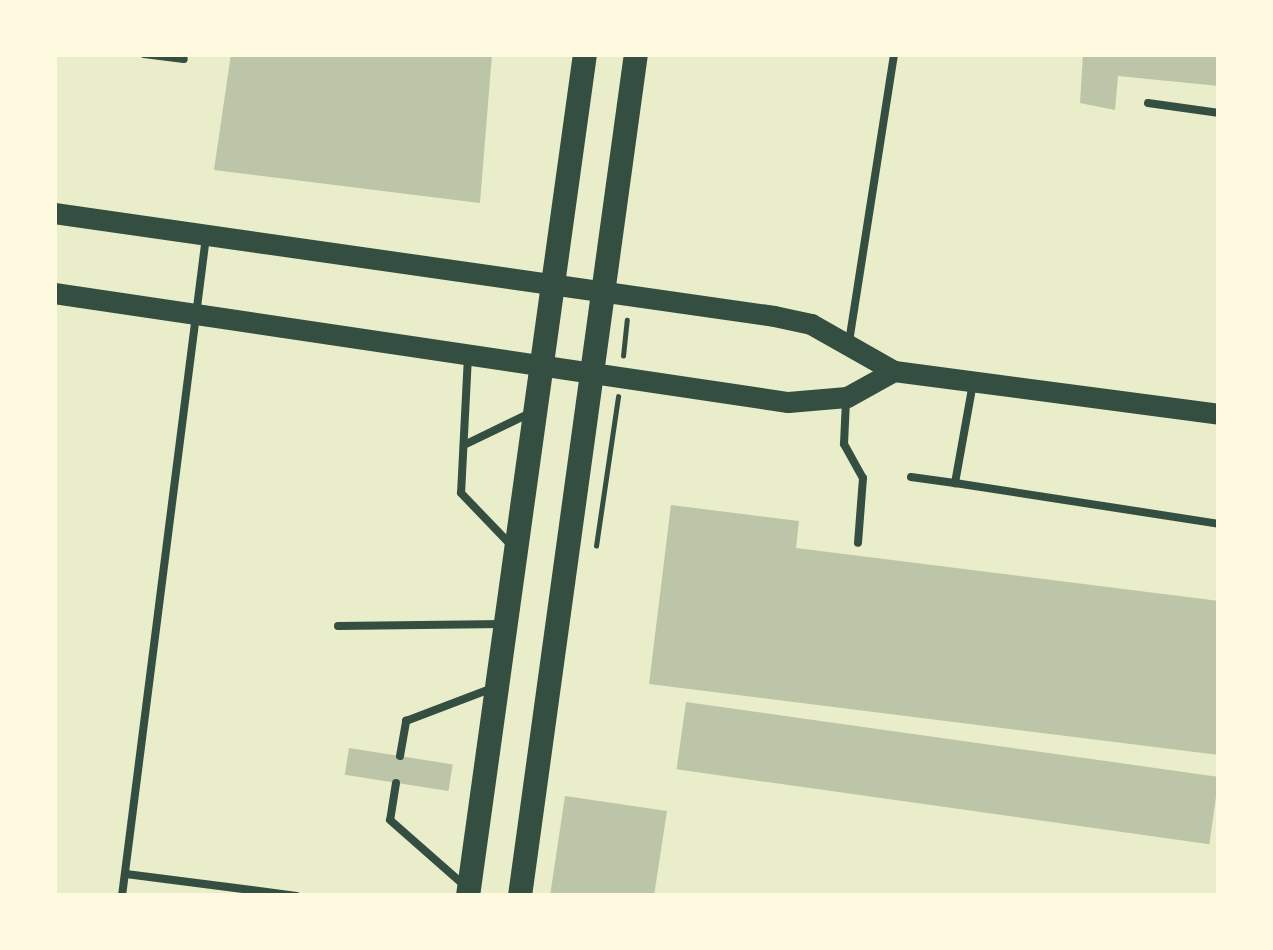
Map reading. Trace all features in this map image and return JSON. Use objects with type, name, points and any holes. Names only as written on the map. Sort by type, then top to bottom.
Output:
[{"type":"main road","points":[[468,892],[584,54]]},
{"type":"main road","points":[[520,896],[635,54]]},
{"type":"street","points":[[54,213],[774,316],[849,343],[894,370],[1219,414]]},
{"type":"street","points":[[54,293],[788,402],[847,397],[894,370]]},
{"type":"lane","points":[[144,54],[184,59]]},
{"type":"lane","points":[[849,343],[894,54]]},
{"type":"lane","points":[[1148,103],[1219,113]]},
{"type":"lane","points":[[122,896],[206,235]]},
{"type":"lane","points":[[468,355],[460,493],[515,549]]},
{"type":"lane","points":[[955,483],[973,381]]},
{"type":"lane","points":[[847,397],[844,444],[863,478],[858,543]]},
{"type":"lane","points":[[464,445],[535,410]]},
{"type":"lane","points":[[911,476],[1219,524]]},
{"type":"lane","points":[[338,626],[505,624]]},
{"type":"lane","points":[[400,755],[406,721],[497,686]]},
{"type":"lane","points":[[396,782],[390,820],[468,892]]},
{"type":"lane","points":[[126,874],[297,896]]},
{"type":"building","points":[[231,54],[492,54],[480,203],[214,170]]},
{"type":"building","points":[[1083,54],[1219,54],[1219,86],[1118,76],[1115,110],[1080,103]]},
{"type":"building","points":[[671,505],[799,521],[796,548],[1219,601],[1219,755],[649,684]]},
{"type":"building","points":[[686,702],[1219,777],[1209,844],[677,769]]},
{"type":"building","points":[[349,748],[453,764],[448,791],[345,775]]},
{"type":"building","points":[[565,796],[667,811],[654,896],[550,896]]}]
